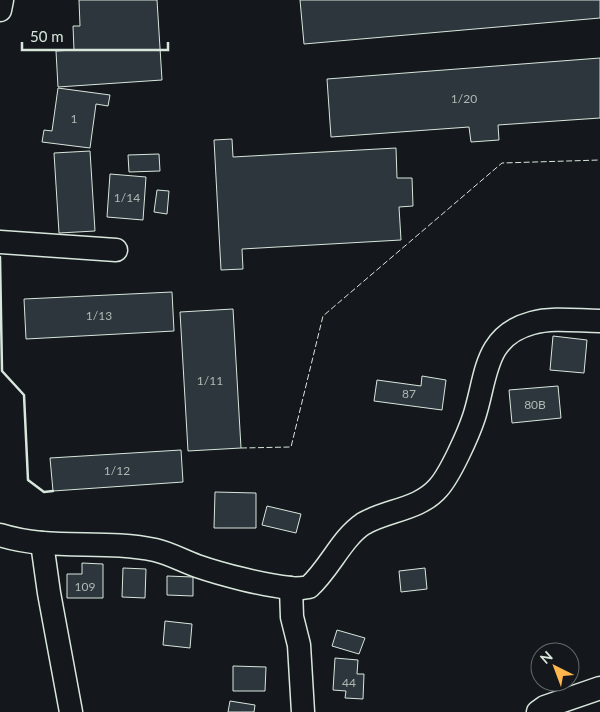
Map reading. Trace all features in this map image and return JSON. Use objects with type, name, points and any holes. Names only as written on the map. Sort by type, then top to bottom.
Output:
[{"type":"street","points":[[0,10],[2,0]]},
{"type":"street","points":[[0,242],[116,250]]},
{"type":"street","points":[[0,535],[12,539],[42,543],[119,545],[157,550],[199,567],[291,588],[309,587],[332,561],[347,537],[364,524],[417,503],[438,489],[458,454],[474,418],[486,368],[494,350],[504,336],[517,328],[548,320],[600,321]]},
{"type":"street","points":[[42,543],[49,593],[72,712]]},
{"type":"street","points":[[291,588],[292,617],[299,645],[303,712]]},
{"type":"street","points":[[538,712],[545,707],[600,688]]},
{"type":"building","points":[[79,0],[157,0],[162,80],[58,87],[56,51],[74,50],[73,26],[80,26]]},
{"type":"building","points":[[300,0],[600,0],[600,18],[304,44]]},
{"type":"building","points":[[600,58],[600,118],[498,125],[499,140],[471,142],[469,127],[331,137],[327,79]]},
{"type":"building","points":[[58,88],[110,95],[108,106],[96,104],[90,148],[42,142],[44,130],[52,131]]},
{"type":"building","points":[[232,139],[233,157],[396,148],[397,178],[412,178],[413,206],[399,207],[401,240],[242,249],[243,269],[221,270],[214,140]]},
{"type":"building","points":[[90,151],[95,231],[59,233],[54,153]]},
{"type":"building","points":[[159,154],[160,171],[129,172],[128,155]]},
{"type":"building","points":[[110,174],[146,177],[143,220],[107,217]]},
{"type":"building","points":[[157,190],[169,191],[167,214],[154,212]]},
{"type":"building","points":[[172,292],[174,331],[26,339],[24,299]]},
{"type":"building","points":[[233,309],[241,448],[188,451],[180,312]]},
{"type":"building","points":[[553,336],[587,340],[584,373],[550,370]]},
{"type":"building","points":[[422,376],[446,380],[442,410],[374,401],[377,380],[421,386]]},
{"type":"building","points":[[558,386],[561,418],[512,423],[509,390]]},
{"type":"building","points":[[181,450],[183,482],[53,491],[50,458]]},
{"type":"building","points":[[215,492],[256,493],[256,528],[214,528]]},
{"type":"building","points":[[267,506],[301,514],[296,533],[262,525]]},
{"type":"building","points":[[82,563],[103,564],[103,598],[67,598],[67,574],[82,574]]},
{"type":"building","points":[[123,568],[146,569],[145,598],[122,597]]},
{"type":"building","points":[[425,568],[427,589],[401,592],[399,571]]},
{"type":"building","points":[[167,576],[193,577],[193,596],[167,595]]},
{"type":"building","points":[[165,621],[192,624],[190,648],[163,645]]},
{"type":"building","points":[[337,630],[365,638],[359,654],[332,646]]},
{"type":"building","points":[[335,658],[358,660],[357,674],[364,674],[363,699],[345,698],[346,691],[333,690]]},
{"type":"building","points":[[233,666],[266,667],[265,691],[233,691]]},
{"type":"building","points":[[230,701],[255,705],[254,712],[228,712]]},
{"type":"fence","points":[[241,448],[291,447],[323,316],[502,163],[600,160]]},
{"type":"wall","points":[[0,257],[2,371],[24,395],[28,480],[44,492],[53,491]]}]
